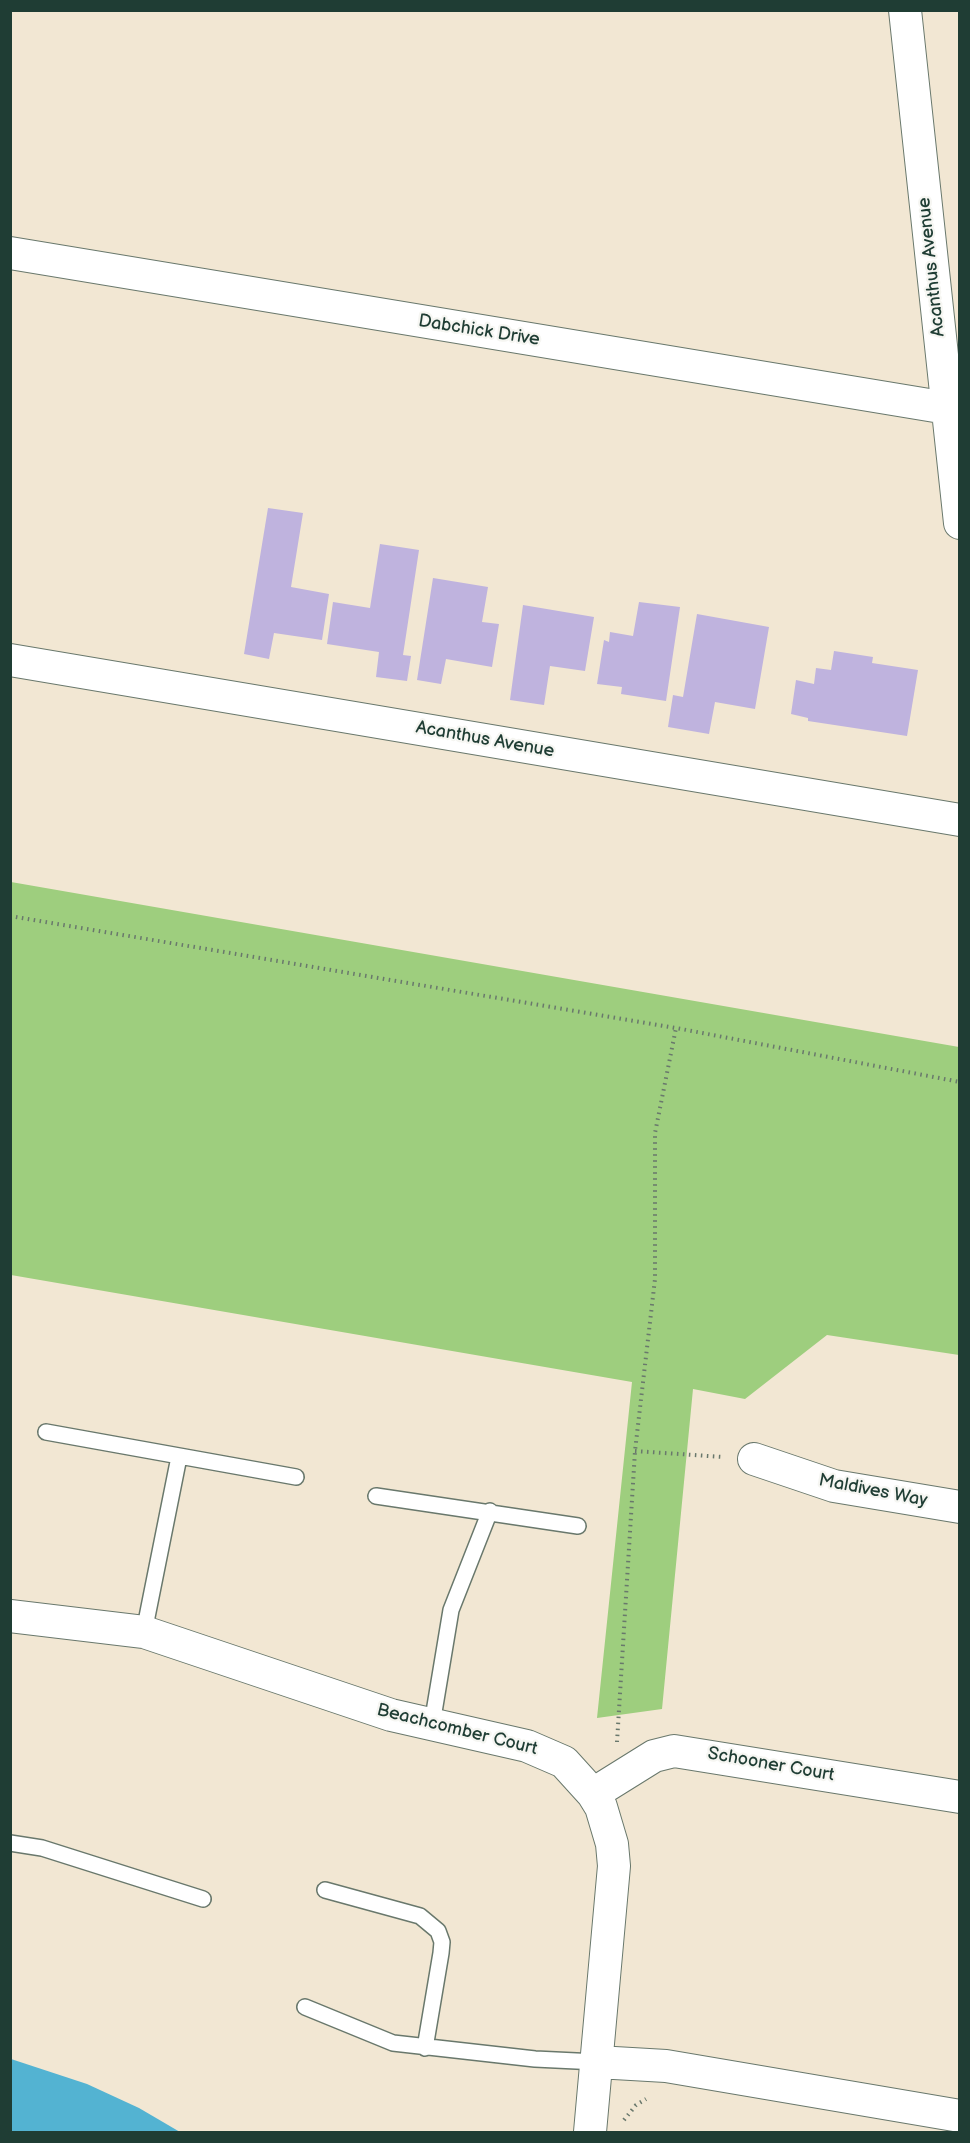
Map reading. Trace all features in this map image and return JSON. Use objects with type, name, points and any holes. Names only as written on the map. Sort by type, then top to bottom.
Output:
[{"type":"street","name":"Acanthus Avenue","points":[[905,10],[960,523]]},
{"type":"street","name":"Dabchick Drive","points":[[10,253],[947,408]]},
{"type":"street","name":"Acanthus Avenue","points":[[10,660],[960,820]]},
{"type":"street","name":"Maldives Way","points":[[754,1459],[825,1484],[960,1507]]},
{"type":"street","name":"Beachcomber Court","points":[[10,1616],[144,1632],[391,1715],[546,1753],[564,1762],[593,1794],[606,1824],[614,1866],[590,2133]]},
{"type":"street","name":"Schooner Court","points":[[593,1794],[654,1756],[682,1751],[960,1797]]},
{"type":"street","points":[[597,2062],[666,2066],[960,2116]]},
{"type":"lane","points":[[46,1432],[296,1477]]},
{"type":"lane","points":[[144,1632],[178,1456]]},
{"type":"lane","points":[[376,1496],[490,1511],[578,1526]]},
{"type":"lane","points":[[432,1724],[451,1610],[490,1511]]},
{"type":"lane","points":[[10,1843],[42,1848],[203,1899]]},
{"type":"lane","points":[[325,1890],[420,1916],[438,1931],[442,1942],[441,1953],[425,2048]]},
{"type":"lane","points":[[305,2007],[366,2034],[393,2043],[535,2059],[597,2062]]},
{"type":"path","points":[[10,916],[676,1028],[960,1082]]},
{"type":"path","points":[[629,1770],[617,1744],[635,1451],[655,1279],[655,1133],[676,1028]]},
{"type":"path","points":[[635,1451],[754,1459]]},
{"type":"green space","points":[[11,882],[959,1047],[959,1355],[827,1335],[745,1399],[693,1389],[662,1709],[597,1718],[632,1382],[11,1275]]},
{"type":"water","points":[[11,2059],[87,2084],[139,2108],[180,2132],[11,2132]]},
{"type":"building","points":[[268,508],[303,513],[291,587],[329,594],[322,640],[274,633],[269,659],[244,654]]},
{"type":"building","points":[[380,544],[419,550],[403,655],[411,656],[407,681],[376,677],[379,652],[327,644],[333,602],[370,608]]},
{"type":"building","points":[[433,578],[488,587],[482,622],[499,624],[492,667],[446,659],[441,684],[417,680]]},
{"type":"building","points":[[639,602],[680,607],[666,701],[621,694],[622,687],[597,684],[604,640],[609,642],[610,632],[633,636]]},
{"type":"building","points":[[523,605],[594,617],[585,671],[550,666],[544,705],[510,700]]},
{"type":"building","points":[[697,614],[769,627],[755,709],[715,702],[709,734],[668,727],[673,695],[683,697]]},
{"type":"building","points":[[834,651],[873,657],[872,663],[918,670],[907,736],[808,721],[808,718],[791,714],[796,680],[814,684],[816,668],[831,670]]}]
